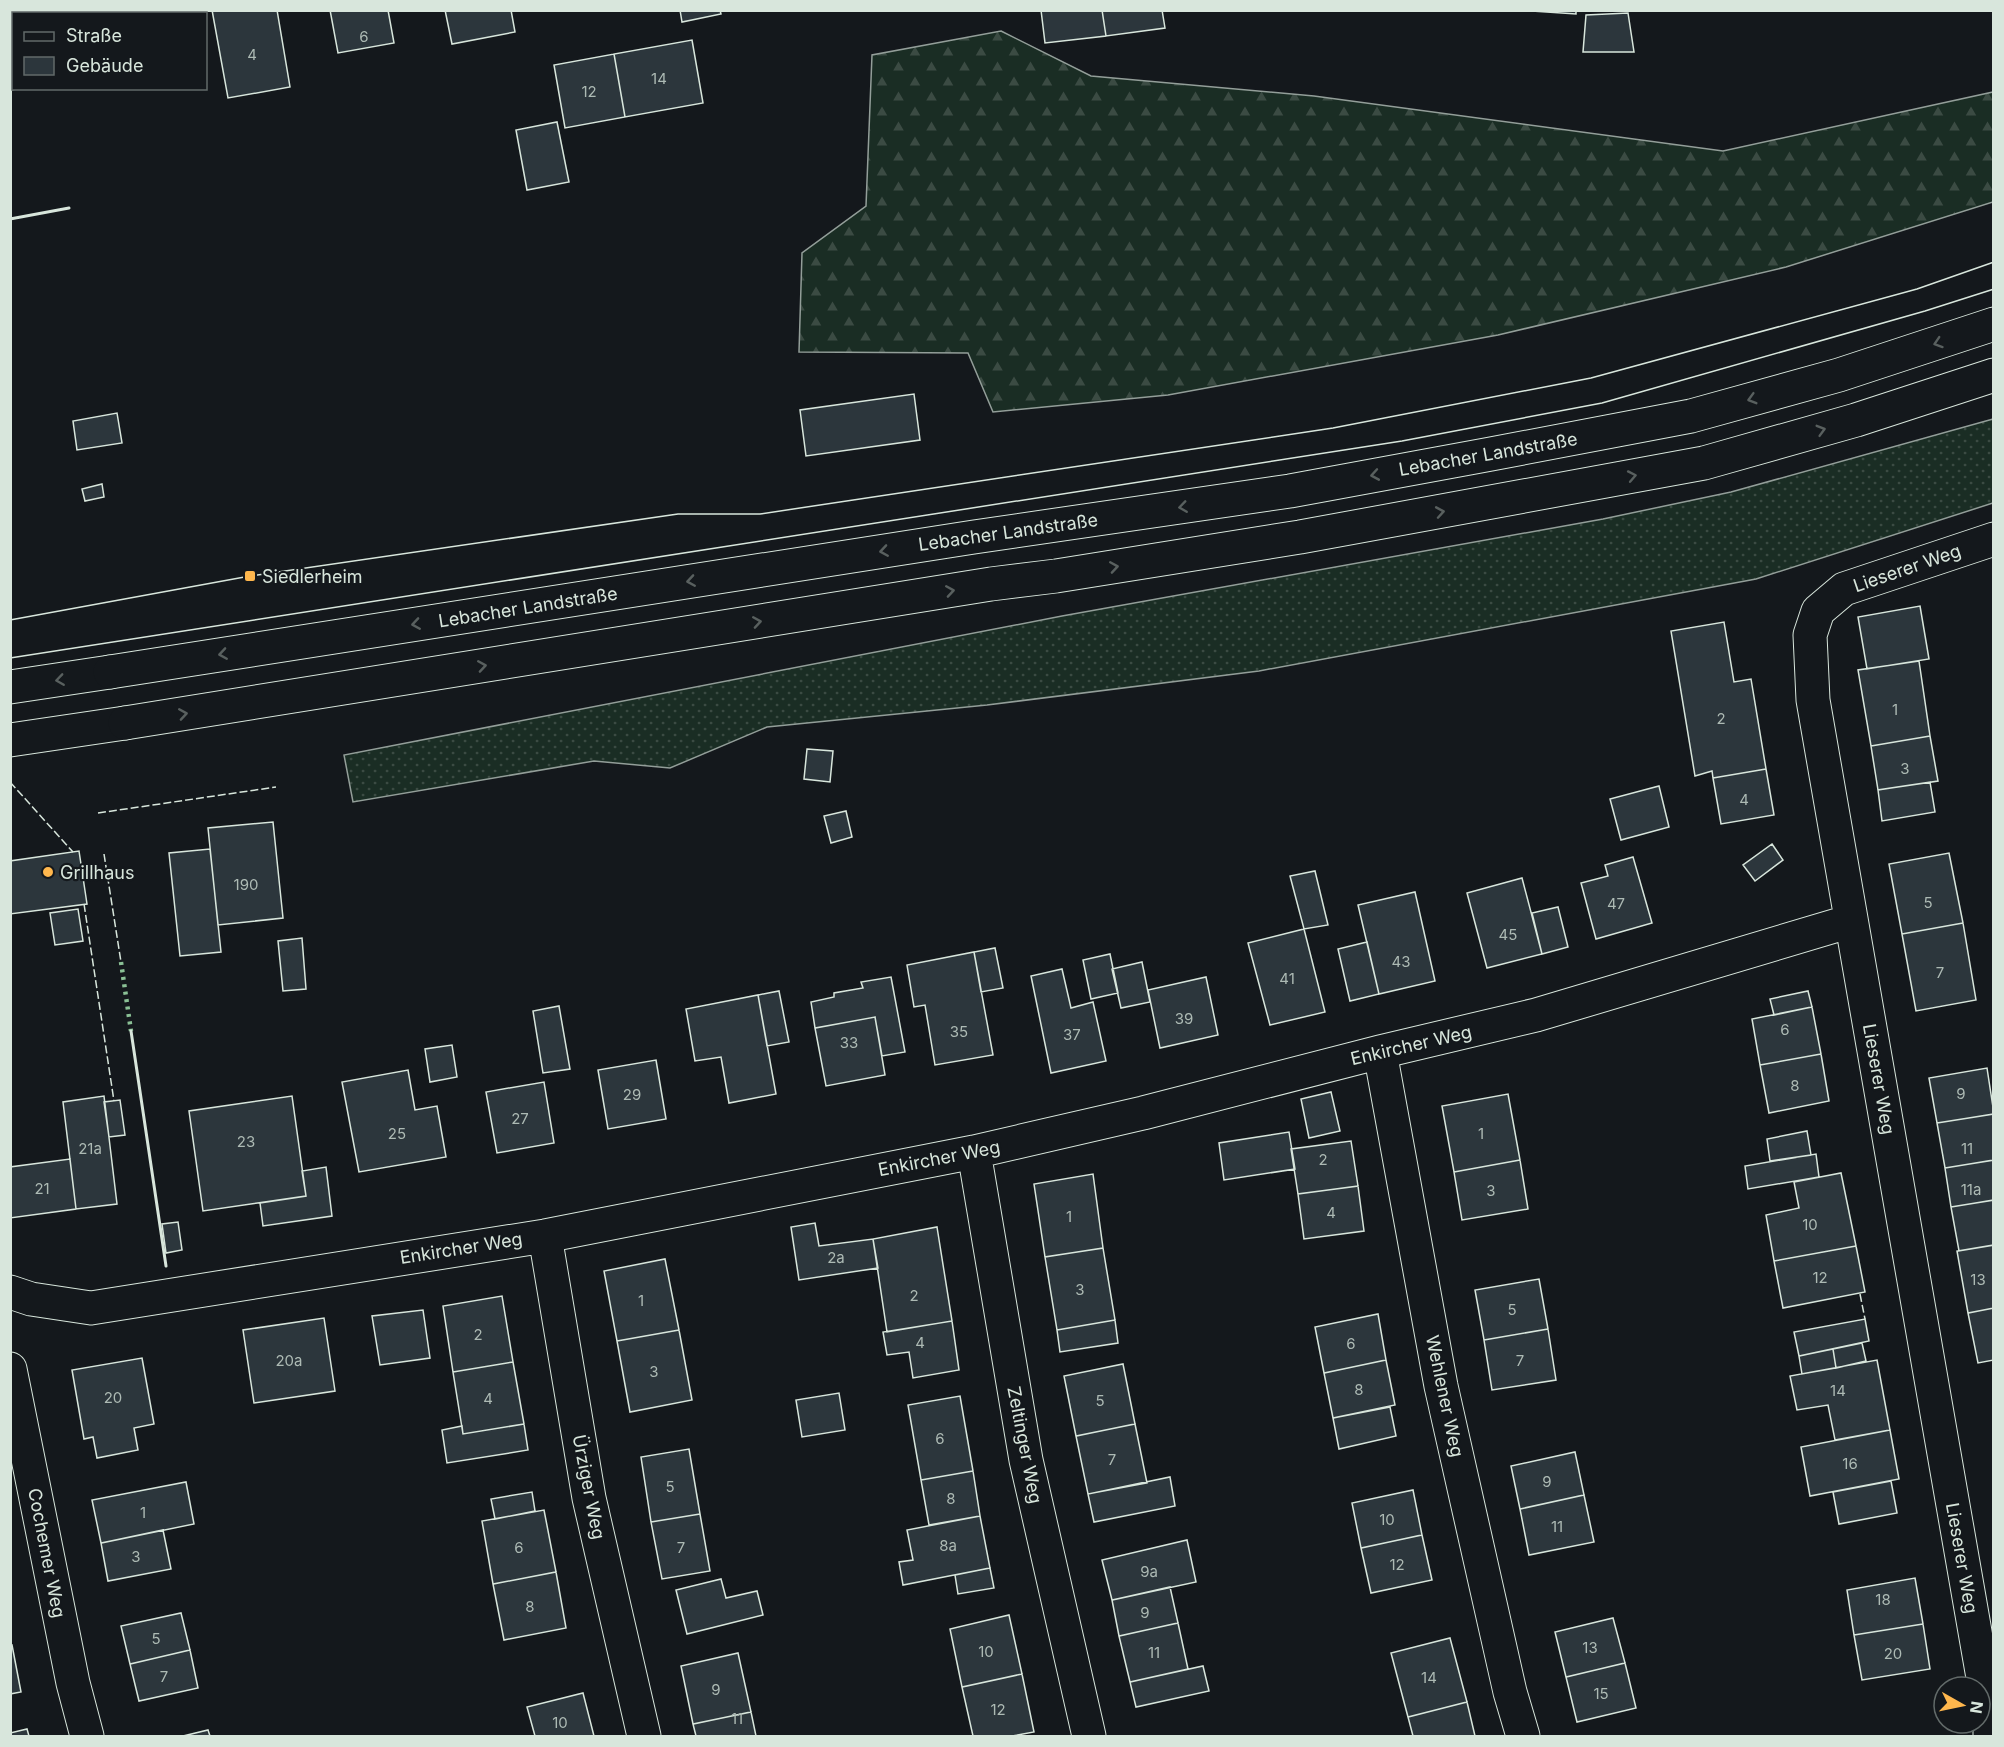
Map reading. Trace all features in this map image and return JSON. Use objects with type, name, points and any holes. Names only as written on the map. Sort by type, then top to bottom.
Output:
[{"type":"main road","name":"Lebacher Landstraße","points":[[10,687],[1290,490],[1502,452],[1691,416],[1839,375],[1994,324]]},
{"type":"main road","points":[[10,740],[1300,537],[1512,499],[1704,463],[1856,420],[1994,375]]},
{"type":"main road","name":"Lieserer Weg","points":[[1990,1737],[1990,1718],[1813,700],[1810,635],[1818,611],[1844,589],[1994,539]]},
{"type":"main road","name":"Enkircher Weg","points":[[10,1292],[31,1299],[91,1308],[545,1236],[974,1152],[1143,1113],[1380,1052],[1536,1015],[1851,921]]},
{"type":"main road","name":"Wehlener Weg","points":[[1380,1052],[1441,1386],[1510,1692],[1523,1737]]},
{"type":"main road","name":"Zeltinger Weg","points":[[974,1152],[1026,1460],[1089,1737]]},
{"type":"main road","name":"Ürziger Weg","points":[[545,1236],[589,1498],[644,1737]]},
{"type":"main road","name":"Cochemer Weg","points":[[10,1369],[87,1737]]},
{"type":"green space","points":[[1001,31],[1091,76],[1314,96],[1723,151],[1993,92],[1993,202],[1786,267],[1498,335],[1168,395],[993,412],[968,353],[799,352],[802,253],[866,206],[872,55]]},
{"type":"green space","points":[[1993,419],[1993,503],[1756,579],[1259,671],[987,705],[767,727],[670,768],[594,761],[353,802],[344,755],[1062,616],[1603,519],[1731,492]]},
{"type":"building","points":[[147,10],[148,12],[112,12]]},
{"type":"building","points":[[212,10],[277,10],[290,87],[228,98]]},
{"type":"building","points":[[330,10],[388,10],[394,43],[338,53]]},
{"type":"building","points":[[445,10],[511,10],[515,32],[452,44]]},
{"type":"building","points":[[680,10],[720,10],[721,14],[682,22]]},
{"type":"building","points":[[1041,10],[1102,10],[1106,36],[1045,43]]},
{"type":"building","points":[[1102,10],[1162,10],[1165,28],[1106,36]]},
{"type":"building","points":[[1516,10],[1576,10],[1576,14]]},
{"type":"building","points":[[1628,13],[1634,52],[1583,52],[1586,15]]},
{"type":"building","points":[[10,29],[12,29],[12,90],[10,90]]},
{"type":"building","points":[[692,40],[703,103],[625,117],[614,54]]},
{"type":"building","points":[[614,54],[625,117],[565,128],[554,65]]},
{"type":"building","points":[[557,122],[569,182],[527,190],[516,130]]},
{"type":"building","points":[[914,394],[920,440],[806,456],[800,410]]},
{"type":"building","points":[[117,413],[122,443],[77,450],[73,421]]},
{"type":"building","points":[[102,484],[104,497],[85,501],[82,489]]},
{"type":"building","points":[[1920,606],[1929,659],[1867,669],[1858,617]]},
{"type":"building","points":[[1724,622],[1734,682],[1751,679],[1766,769],[1713,778],[1712,771],[1695,776],[1671,631]]},
{"type":"building","points":[[1919,661],[1930,736],[1871,746],[1858,670]]},
{"type":"building","points":[[1930,736],[1938,781],[1878,790],[1871,746]]},
{"type":"building","points":[[807,749],[833,751],[830,782],[804,779]]},
{"type":"building","points":[[1766,769],[1774,815],[1721,824],[1713,778]]},
{"type":"building","points":[[1930,782],[1935,812],[1882,821],[1878,790]]},
{"type":"building","points":[[1659,786],[1669,827],[1621,840],[1610,799]]},
{"type":"building","points":[[846,811],[852,837],[831,843],[824,816]]},
{"type":"building","points":[[273,822],[283,918],[218,925],[208,828]]},
{"type":"building","points":[[1772,844],[1783,860],[1755,881],[1743,865]]},
{"type":"building","points":[[210,849],[221,952],[180,956],[169,853]]},
{"type":"building","points":[[79,851],[87,904],[10,914],[10,861]]},
{"type":"building","points":[[1949,853],[1963,923],[1902,934],[1889,864]]},
{"type":"building","points":[[1633,857],[1652,923],[1596,939],[1581,883],[1608,876],[1605,865]]},
{"type":"building","points":[[1315,871],[1328,925],[1304,929],[1290,876]]},
{"type":"building","points":[[1522,878],[1542,954],[1487,968],[1467,893]]},
{"type":"building","points":[[1415,892],[1435,981],[1379,994],[1358,905]]},
{"type":"building","points":[[1558,907],[1568,947],[1542,954],[1532,913]]},
{"type":"building","points":[[78,909],[83,941],[55,945],[50,913]]},
{"type":"building","points":[[1963,923],[1976,1000],[1916,1011],[1902,934]]},
{"type":"building","points":[[1304,929],[1325,1012],[1270,1025],[1248,943]]},
{"type":"building","points":[[302,938],[306,989],[283,991],[278,941]]},
{"type":"building","points":[[1367,942],[1379,994],[1350,1001],[1338,949]]},
{"type":"building","points":[[995,948],[1003,988],[981,992],[974,952]]},
{"type":"building","points":[[974,952],[993,1055],[935,1065],[925,1005],[914,1007],[907,965]]},
{"type":"building","points":[[1110,954],[1118,993],[1091,999],[1083,960]]},
{"type":"building","points":[[1142,962],[1150,1002],[1121,1008],[1112,969]]},
{"type":"building","points":[[1062,969],[1071,1008],[1093,1002],[1106,1061],[1051,1073],[1031,976]]},
{"type":"building","points":[[891,977],[905,1052],[882,1056],[875,1017],[815,1028],[811,1002],[834,997],[834,993],[863,988],[861,982]]},
{"type":"building","points":[[1206,977],[1218,1035],[1160,1048],[1148,990]]},
{"type":"building","points":[[779,991],[789,1042],[767,1046],[758,995]]},
{"type":"building","points":[[1808,991],[1812,1007],[1774,1015],[1770,999]]},
{"type":"building","points":[[758,995],[776,1094],[729,1103],[721,1057],[695,1061],[686,1009]]},
{"type":"building","points":[[559,1006],[570,1069],[543,1073],[533,1011]]},
{"type":"building","points":[[1812,1007],[1821,1054],[1760,1065],[1752,1019]]},
{"type":"building","points":[[875,1017],[885,1075],[826,1086],[815,1028]]},
{"type":"building","points":[[452,1045],[457,1077],[430,1082],[425,1049]]},
{"type":"building","points":[[1821,1054],[1829,1101],[1769,1113],[1760,1065]]},
{"type":"building","points":[[656,1060],[666,1119],[608,1129],[598,1070]]},
{"type":"building","points":[[1987,1068],[1994,1114],[1937,1123],[1929,1078]]},
{"type":"building","points":[[408,1070],[415,1110],[437,1106],[446,1157],[359,1172],[342,1082]]},
{"type":"building","points":[[544,1082],[554,1143],[497,1153],[486,1092]]},
{"type":"building","points":[[1331,1092],[1340,1131],[1309,1138],[1301,1099]]},
{"type":"building","points":[[1508,1094],[1520,1160],[1454,1172],[1442,1106]]},
{"type":"building","points":[[104,1096],[117,1204],[76,1209],[63,1102]]},
{"type":"building","points":[[292,1096],[306,1196],[203,1211],[189,1111]]},
{"type":"building","points":[[120,1100],[125,1135],[109,1137],[104,1102]]},
{"type":"building","points":[[1994,1114],[1994,1160],[1945,1168],[1937,1123]]},
{"type":"building","points":[[1807,1131],[1811,1155],[1770,1161],[1767,1139]]},
{"type":"building","points":[[1289,1132],[1295,1169],[1224,1180],[1219,1143]]},
{"type":"building","points":[[1351,1141],[1358,1186],[1298,1194],[1291,1149]]},
{"type":"building","points":[[1816,1154],[1819,1177],[1748,1189],[1745,1166]]},
{"type":"building","points":[[70,1159],[76,1209],[10,1218],[10,1167]]},
{"type":"building","points":[[1520,1160],[1528,1209],[1462,1220],[1454,1172]]},
{"type":"building","points":[[1994,1160],[1994,1200],[1951,1207],[1945,1168]]},
{"type":"building","points":[[326,1167],[332,1216],[263,1226],[260,1203],[306,1196],[302,1171]]},
{"type":"building","points":[[1841,1173],[1856,1246],[1774,1261],[1766,1215],[1799,1208],[1794,1182]]},
{"type":"building","points":[[1093,1174],[1103,1248],[1045,1257],[1034,1184]]},
{"type":"building","points":[[1358,1186],[1364,1231],[1304,1239],[1298,1194]]},
{"type":"building","points":[[1994,1200],[1994,1245],[1959,1251],[1951,1207]]},
{"type":"building","points":[[178,1222],[182,1250],[166,1253],[162,1224]]},
{"type":"building","points":[[815,1223],[819,1246],[873,1239],[878,1268],[799,1280],[791,1227]]},
{"type":"building","points":[[937,1227],[952,1321],[887,1332],[873,1239]]},
{"type":"building","points":[[1994,1245],[1994,1308],[1968,1313],[1957,1251]]},
{"type":"building","points":[[1856,1246],[1865,1292],[1783,1308],[1774,1261]]},
{"type":"building","points":[[1103,1248],[1115,1320],[1057,1330],[1045,1257]]},
{"type":"building","points":[[665,1259],[679,1330],[617,1341],[604,1271]]},
{"type":"building","points":[[1539,1279],[1548,1329],[1484,1340],[1475,1290]]},
{"type":"building","points":[[502,1296],[513,1362],[453,1372],[443,1306]]},
{"type":"building","points":[[1994,1308],[1994,1360],[1978,1363],[1968,1313]]},
{"type":"building","points":[[423,1310],[430,1358],[380,1365],[372,1316]]},
{"type":"building","points":[[1378,1314],[1386,1360],[1324,1373],[1315,1327]]},
{"type":"building","points":[[324,1318],[335,1391],[254,1403],[243,1330]]},
{"type":"building","points":[[1865,1319],[1869,1341],[1799,1356],[1794,1332]]},
{"type":"building","points":[[1115,1320],[1118,1343],[1060,1352],[1057,1330]]},
{"type":"building","points":[[952,1321],[959,1370],[913,1378],[909,1352],[887,1355],[883,1332]]},
{"type":"building","points":[[1548,1329],[1556,1380],[1492,1390],[1484,1340]]},
{"type":"building","points":[[679,1330],[692,1400],[630,1412],[617,1341]]},
{"type":"building","points":[[1862,1343],[1866,1361],[1836,1368],[1833,1349]]},
{"type":"building","points":[[1833,1349],[1836,1368],[1802,1374],[1799,1356]]},
{"type":"building","points":[[142,1358],[154,1424],[134,1428],[138,1450],[97,1458],[93,1437],[84,1439],[72,1370]]},
{"type":"building","points":[[1386,1360],[1395,1405],[1333,1418],[1324,1373]]},
{"type":"building","points":[[1877,1360],[1890,1430],[1835,1440],[1828,1405],[1797,1410],[1790,1376]]},
{"type":"building","points":[[513,1362],[524,1424],[463,1434],[453,1372]]},
{"type":"building","points":[[1123,1364],[1135,1424],[1076,1436],[1064,1376]]},
{"type":"building","points":[[839,1393],[845,1430],[802,1437],[796,1400]]},
{"type":"building","points":[[960,1396],[973,1471],[921,1480],[908,1405]]},
{"type":"building","points":[[1390,1407],[1396,1436],[1339,1449],[1333,1418]]},
{"type":"building","points":[[524,1424],[528,1450],[447,1463],[442,1430],[462,1426],[463,1434]]},
{"type":"building","points":[[1135,1424],[1147,1483],[1088,1494],[1076,1436]]},
{"type":"building","points":[[1890,1430],[1899,1479],[1810,1496],[1801,1447]]},
{"type":"building","points":[[689,1449],[700,1514],[651,1522],[641,1457]]},
{"type":"building","points":[[1575,1452],[1584,1495],[1520,1509],[1511,1466]]},
{"type":"building","points":[[973,1471],[980,1516],[929,1525],[921,1480]]},
{"type":"building","points":[[1170,1477],[1175,1506],[1094,1522],[1088,1494]]},
{"type":"building","points":[[1891,1481],[1897,1513],[1839,1524],[1833,1492]]},
{"type":"building","points":[[186,1482],[194,1524],[101,1543],[92,1500]]},
{"type":"building","points":[[1413,1490],[1422,1535],[1361,1548],[1352,1503]]},
{"type":"building","points":[[532,1492],[535,1511],[495,1519],[491,1499]]},
{"type":"building","points":[[1584,1495],[1594,1542],[1529,1555],[1520,1509]]},
{"type":"building","points":[[544,1510],[556,1572],[493,1584],[482,1521]]},
{"type":"building","points":[[700,1514],[710,1571],[662,1579],[651,1522]]},
{"type":"building","points":[[980,1516],[990,1568],[903,1585],[899,1562],[913,1560],[907,1530]]},
{"type":"building","points":[[163,1530],[171,1569],[108,1581],[101,1543]]},
{"type":"building","points":[[1422,1535],[1432,1580],[1371,1593],[1361,1548]]},
{"type":"building","points":[[1187,1540],[1196,1582],[1112,1600],[1102,1560]]},
{"type":"building","points":[[990,1568],[994,1588],[958,1594],[955,1575]]},
{"type":"building","points":[[556,1572],[566,1628],[504,1640],[493,1584]]},
{"type":"building","points":[[1915,1578],[1923,1624],[1854,1635],[1847,1590]]},
{"type":"building","points":[[721,1579],[726,1598],[757,1591],[763,1615],[687,1634],[676,1590]]},
{"type":"building","points":[[1170,1587],[1178,1623],[1119,1636],[1112,1600]]},
{"type":"building","points":[[181,1613],[190,1650],[130,1664],[121,1626]]},
{"type":"building","points":[[1009,1615],[1022,1674],[962,1687],[950,1629]]},
{"type":"building","points":[[1613,1618],[1625,1663],[1566,1677],[1555,1632]]},
{"type":"building","points":[[1178,1623],[1188,1669],[1130,1682],[1119,1636]]},
{"type":"building","points":[[1923,1624],[1930,1669],[1862,1680],[1854,1635]]},
{"type":"building","points":[[1450,1638],[1467,1702],[1408,1717],[1391,1653]]},
{"type":"building","points":[[12,1645],[21,1692],[10,1694],[10,1646]]},
{"type":"building","points":[[190,1650],[198,1688],[139,1701],[130,1664]]},
{"type":"building","points":[[738,1653],[751,1712],[693,1724],[681,1666]]},
{"type":"building","points":[[1625,1663],[1636,1708],[1577,1722],[1566,1677]]},
{"type":"building","points":[[1203,1666],[1209,1691],[1136,1707],[1130,1682]]},
{"type":"building","points":[[1022,1674],[1034,1732],[1012,1736],[973,1736],[962,1687]]},
{"type":"building","points":[[583,1693],[594,1736],[535,1736],[527,1707]]},
{"type":"building","points":[[1467,1702],[1475,1736],[1413,1736],[1408,1717]]},
{"type":"building","points":[[751,1712],[756,1736],[696,1736],[693,1724]]},
{"type":"building","points":[[27,1729],[29,1736],[10,1736],[10,1733]]},
{"type":"building","points":[[208,1730],[210,1736],[183,1736]]},
{"type":"tram line","points":[[10,620],[250,576],[678,514],[760,514],[1333,428],[1591,378],[1917,289],[1994,262]]},
{"type":"tram line","points":[[10,658],[1402,441],[1602,403],[1925,311],[1994,289]]},
{"type":"hedge","points":[[121,962],[131,1031]]},
{"type":"fence","points":[[10,782],[73,852]]},
{"type":"fence","points":[[98,813],[276,787]]},
{"type":"fence","points":[[104,854],[121,962]]},
{"type":"fence","points":[[84,904],[114,1101]]},
{"type":"fence","points":[[1860,1294],[1865,1319]]},
{"type":"wall","points":[[15,12],[26,10]]},
{"type":"wall","points":[[10,219],[69,208]]},
{"type":"wall","points":[[131,1031],[166,1266]]},
{"type":"place","name":"Siedlerheim","points":[[250,576]]},
{"type":"place","name":"Grillhaus","points":[[48,872]]}]
